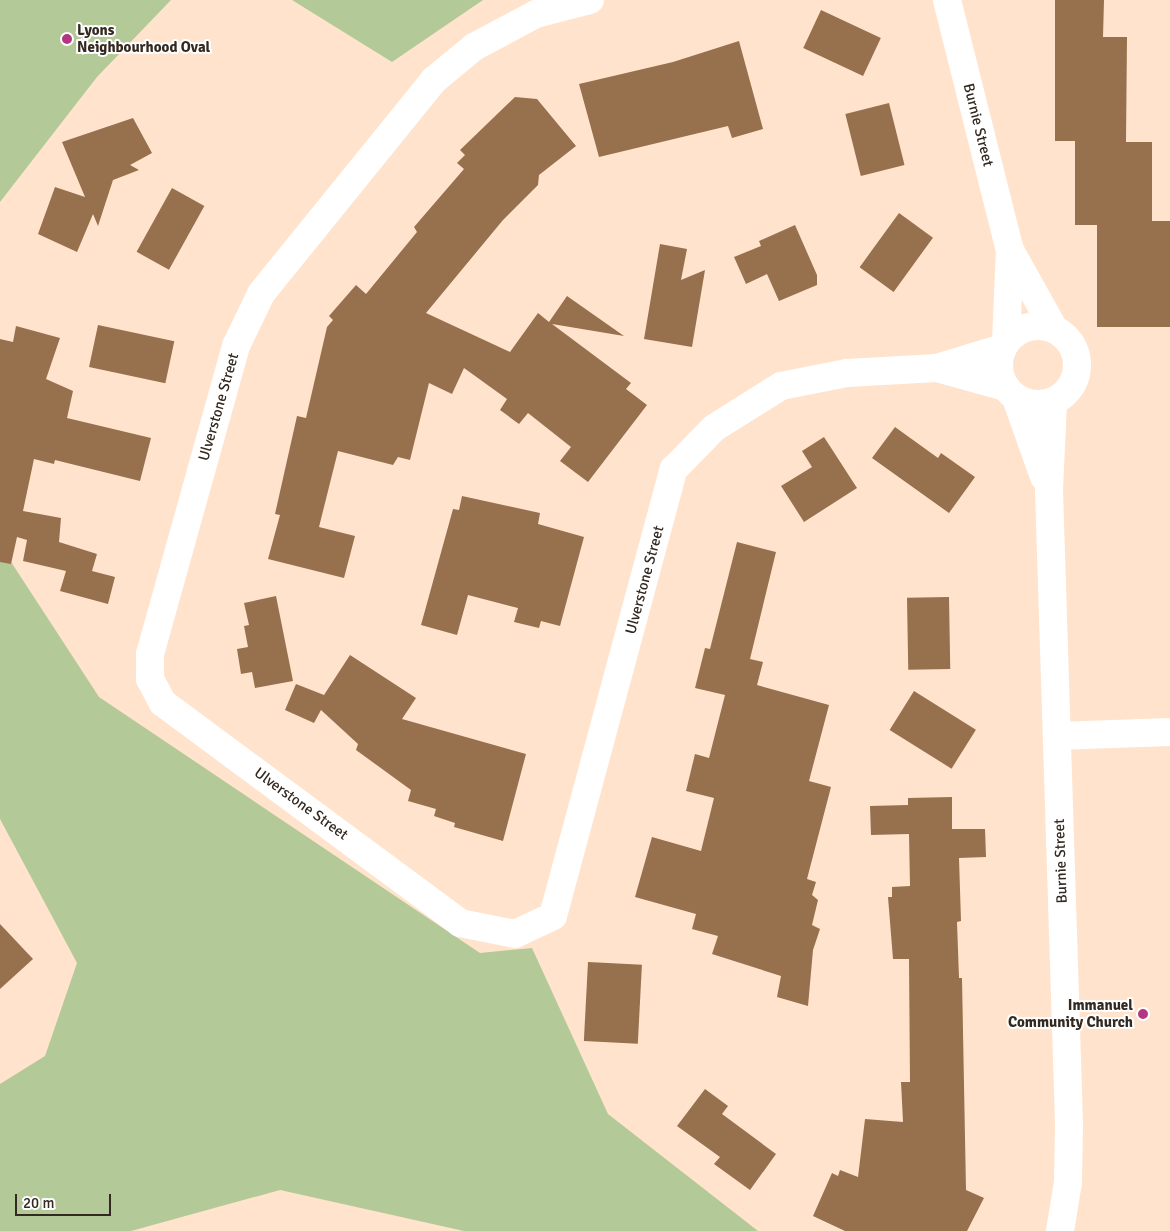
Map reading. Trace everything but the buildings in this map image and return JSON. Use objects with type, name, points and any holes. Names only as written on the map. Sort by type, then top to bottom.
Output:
[{"type":"street","name":"Ulverstone Street","points":[[590,0],[536,14],[474,47],[434,80],[262,294],[236,346],[150,654],[150,679],[163,702],[460,922],[516,934],[553,916],[674,469],[714,428],[781,386],[847,373],[937,368],[1004,345]]},
{"type":"street","name":"Burnie Street","points":[[947,0],[1010,250],[1054,329]]},
{"type":"street","name":"Burnie Street","points":[[1004,345],[1010,250]]},
{"type":"street","points":[[1028,327],[1054,329],[1066,337],[1074,348],[1077,372],[1068,392],[1053,402],[1040,405],[1010,392],[999,368],[1004,345],[1028,327]]},
{"type":"street","name":"Ulverstone Street","points":[[937,368],[1010,392]]},
{"type":"street","name":"Burnie Street","points":[[1010,392],[1049,490]]},
{"type":"street","name":"Burnie Street","points":[[1053,402],[1049,490],[1069,1124],[1068,1182],[1060,1231]]},
{"type":"street","points":[[1057,736],[1170,732]]},
{"type":"green space","name":"Lyons Neighbourhood Oval","points":[[0,0],[171,0],[97,77],[0,202]]},
{"type":"green space","points":[[292,0],[483,0],[392,62]]},
{"type":"green space","points":[[0,545],[99,697],[480,953],[532,948],[608,1114],[758,1231],[464,1231],[280,1190],[131,1231],[0,1231],[0,1084],[45,1056],[77,963],[0,819]]},
{"type":"place","name":"Lyons Neighbourhood Oval","points":[[67,39]]},
{"type":"place","name":"Immanuel Community Church","points":[[1143,1014]]}]
